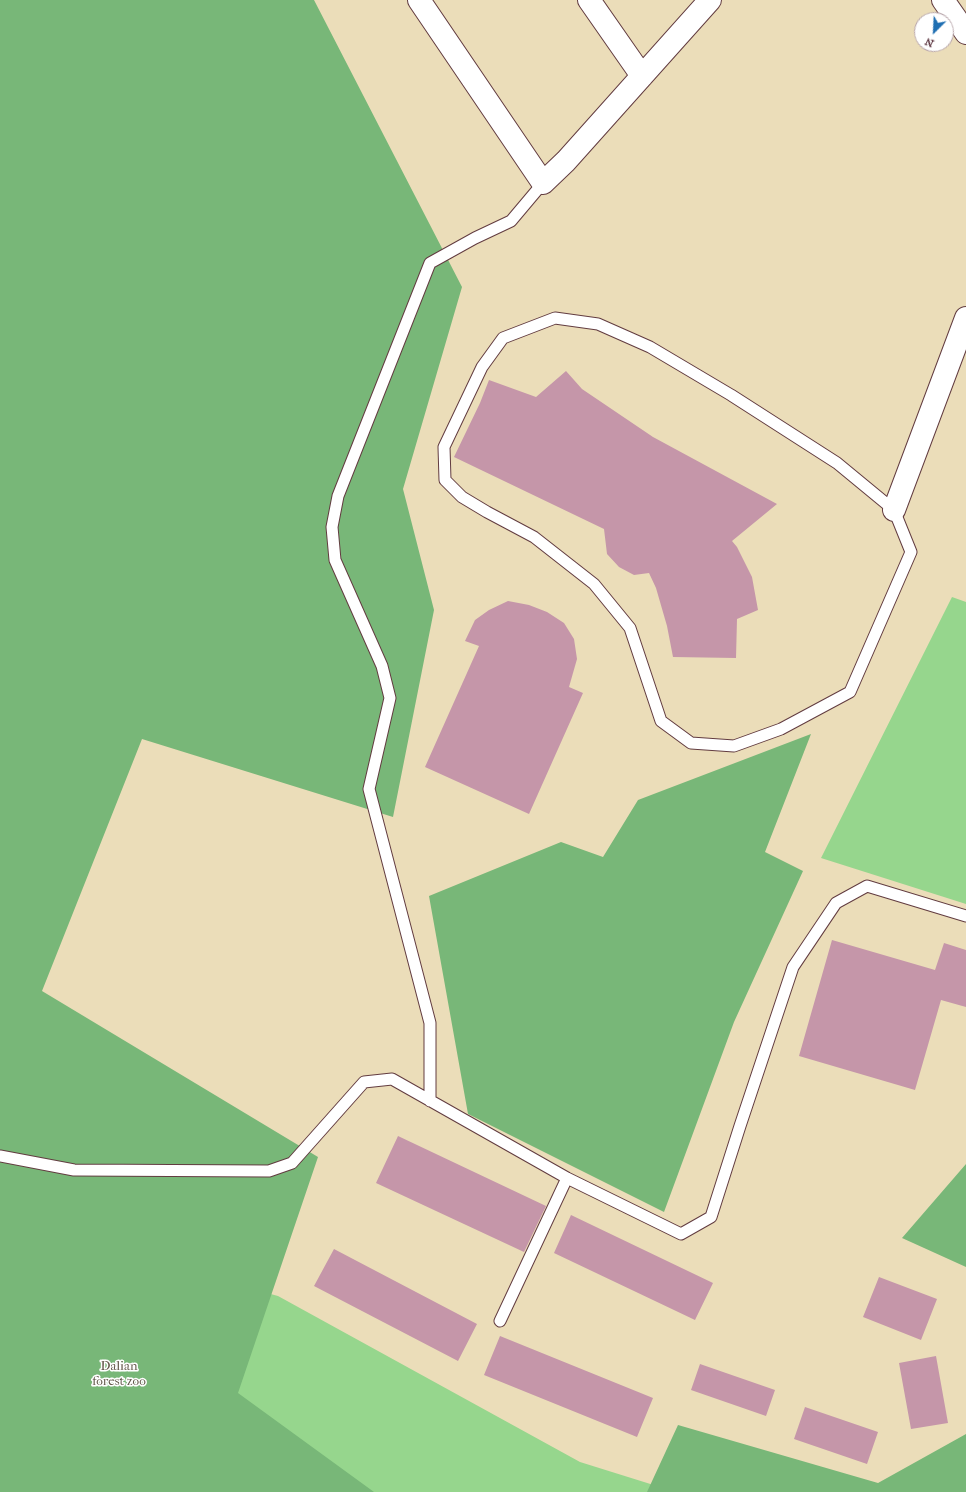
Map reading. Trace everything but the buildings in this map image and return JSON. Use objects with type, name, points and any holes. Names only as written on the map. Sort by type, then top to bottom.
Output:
[{"type":"street","points":[[419,0],[543,183],[566,161],[710,0]]},
{"type":"street","points":[[589,0],[642,76]]},
{"type":"street","points":[[943,0],[966,33]]},
{"type":"street","points":[[894,510],[966,318]]},
{"type":"lane","points":[[430,1101],[430,1023],[369,788],[390,698],[382,666],[335,560],[332,527],[338,496],[430,263],[475,238],[511,221],[543,183]]},
{"type":"lane","points":[[555,318],[598,324],[650,347],[731,395],[837,463],[894,510],[911,552],[850,692],[781,729],[734,746],[691,743],[661,721],[630,628],[594,584],[534,537],[487,512],[462,496],[445,480],[444,447],[482,367],[503,338],[555,318]]},
{"type":"lane","points":[[0,1156],[74,1170],[269,1171],[292,1163],[364,1082],[392,1079],[567,1178],[681,1234],[711,1217],[793,967],[836,903],[867,886],[966,916]]},
{"type":"lane","points":[[500,1321],[567,1178]]},
{"type":"green space","points":[[0,0],[314,0],[462,287],[403,489],[434,610],[393,817],[142,739],[42,991],[318,1157],[238,1393],[374,1492],[0,1492]]},
{"type":"green space","points":[[952,597],[966,602],[966,904],[821,858]]},
{"type":"green space","points":[[811,734],[765,852],[803,871],[734,1022],[664,1212],[468,1114],[429,896],[561,842],[603,857],[638,800]]},
{"type":"green space","points":[[966,1164],[966,1267],[902,1238]]},
{"type":"green space","name":"Dalian forest zoo","points":[[0,1221],[278,1296],[580,1462],[676,1492],[0,1492]]},
{"type":"green space","points":[[678,1425],[878,1483],[966,1434],[966,1492],[647,1492]]}]
